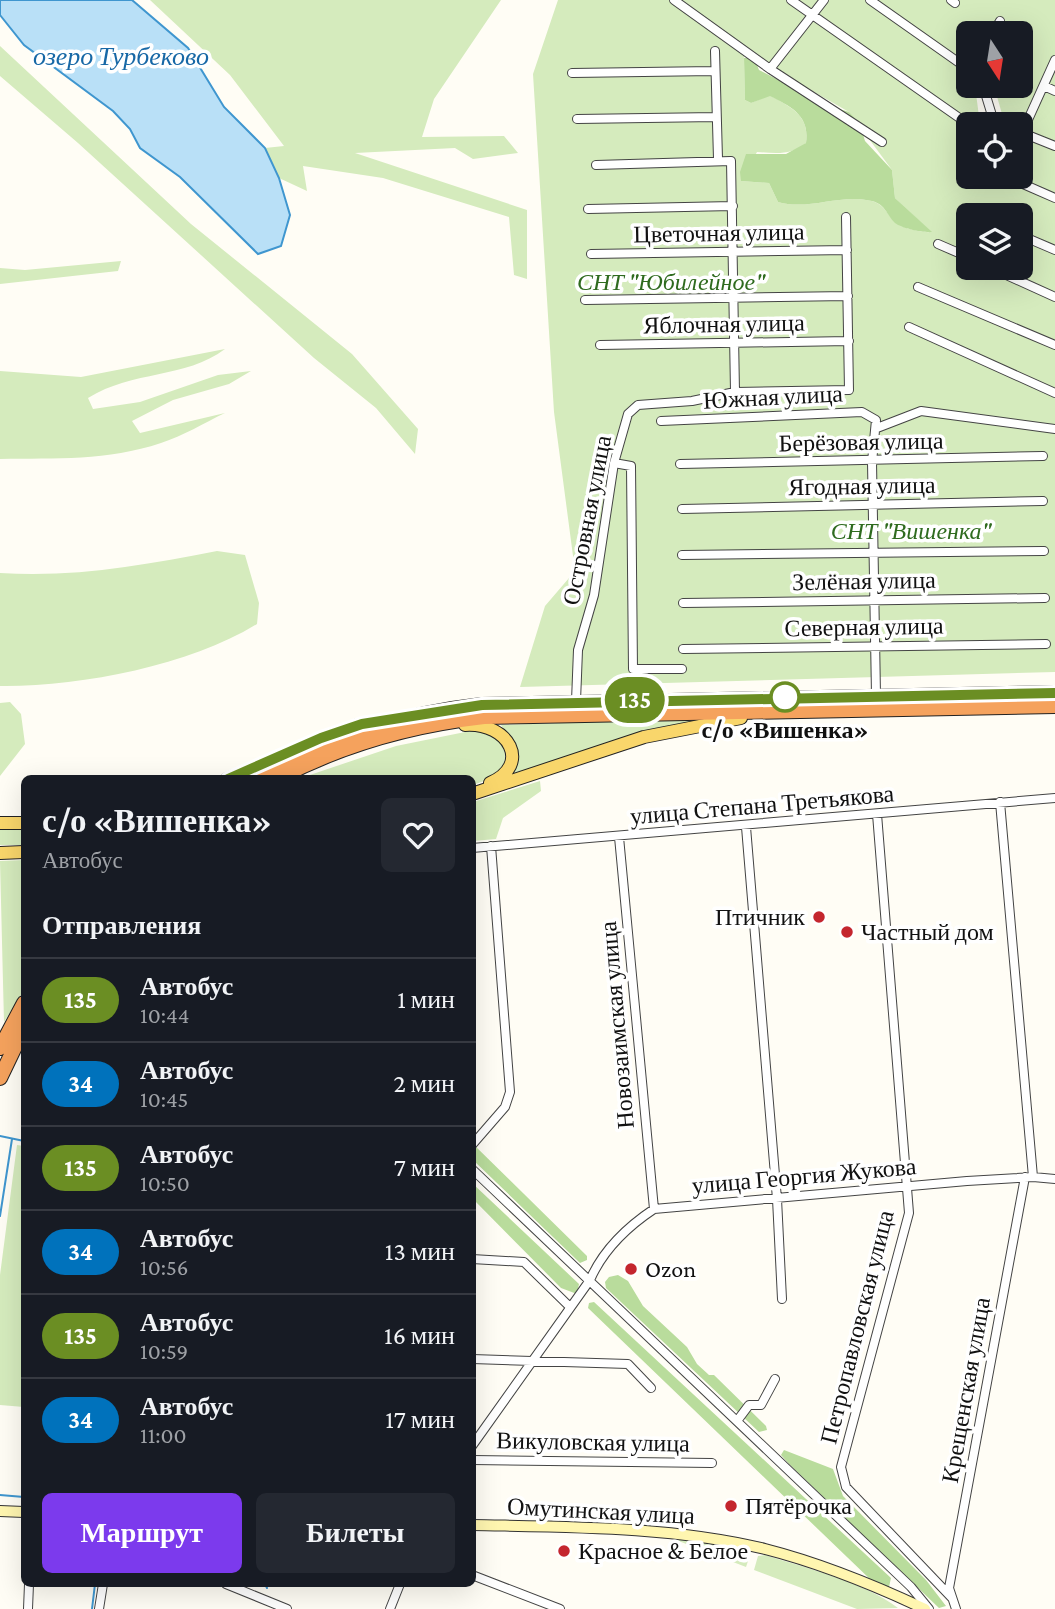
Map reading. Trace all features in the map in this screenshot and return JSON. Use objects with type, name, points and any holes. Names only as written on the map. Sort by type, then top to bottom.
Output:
[{"type":"highway","points":[[258,775],[333,740],[434,711],[482,705],[1055,693]]},
{"type":"highway","points":[[285,775],[393,734],[484,717],[1055,706]]},
{"type":"highway","points":[[0,1048],[21,1009]]},
{"type":"highway","points":[[0,1078],[21,1034]]},
{"type":"main road","points":[[476,793],[620,744],[704,723],[752,716],[911,707]]},
{"type":"main road","points":[[236,775],[341,731],[373,721],[434,711]]},
{"type":"main road","points":[[293,771],[414,734],[485,725],[498,730],[507,740],[510,763],[499,779],[476,788]]},
{"type":"main road","points":[[0,823],[21,822]]},
{"type":"main road","points":[[0,853],[21,852]]},
{"type":"street","points":[[674,0],[770,69],[882,142]]},
{"type":"street","points":[[791,0],[956,116]]},
{"type":"street","points":[[770,69],[824,0]]},
{"type":"street","points":[[870,0],[956,61]]},
{"type":"street","points":[[715,51],[718,159]]},
{"type":"street","points":[[1031,112],[1055,60]]},
{"type":"street","points":[[572,73],[714,71]]},
{"type":"street","points":[[1044,86],[1055,91]]},
{"type":"street","points":[[577,119],[716,117]]},
{"type":"street","points":[[1033,138],[1055,146]]},
{"type":"street","points":[[596,165],[731,160],[735,393]]},
{"type":"street","points":[[1033,188],[1055,198]]},
{"type":"street","points":[[588,209],[733,206]]},
{"type":"street","points":[[846,217],[849,341]]},
{"type":"street","points":[[1033,241],[1055,250]]},
{"type":"street","points":[[938,244],[956,252]]},
{"type":"street","name":"Цветочная улица","points":[[591,254],[847,250]]},
{"type":"street","points":[[1017,280],[1055,297]]},
{"type":"street","points":[[918,287],[1055,345]]},
{"type":"street","points":[[585,300],[848,296]]},
{"type":"street","points":[[909,327],[1055,393]]},
{"type":"street","name":"Яблочная улица","points":[[600,345],[849,341]]},
{"type":"street","name":"Островная улица","points":[[576,701],[578,650],[594,595],[614,463],[628,414],[638,405],[692,401],[735,393],[849,390],[849,341]]},
{"type":"street","points":[[876,695],[872,462],[877,428],[921,411],[1055,429]]},
{"type":"street","name":"Южная улица","points":[[662,421],[862,412],[876,420],[877,428]]},
{"type":"street","name":"Берёзовая улица","points":[[680,464],[872,462],[1042,456]]},
{"type":"street","points":[[614,463],[631,466],[634,669],[682,668]]},
{"type":"street","name":"Ягодная улица","points":[[682,509],[1043,501]]},
{"type":"street","points":[[682,555],[1044,551]]},
{"type":"street","name":"Зелёная улица","points":[[683,603],[1045,598]]},
{"type":"street","name":"Северная улица","points":[[683,649],[1046,644]]},
{"type":"street","name":"улица Степана Третьякова","points":[[476,848],[746,827],[1055,798]]},
{"type":"street","name":"Крещенская улица","points":[[956,1609],[949,1588],[1029,1177],[1000,802]]},
{"type":"street","name":"Петропавловская улица","points":[[877,814],[909,1213],[841,1467],[846,1487],[952,1598]]},
{"type":"street","points":[[746,827],[777,1199],[782,1299]]},
{"type":"street","name":"Новозаимская улица","points":[[620,837],[654,1209]]},
{"type":"street","points":[[476,1140],[505,1107],[510,1092],[491,846]]},
{"type":"street","points":[[476,1173],[911,1587],[927,1609]]},
{"type":"street","name":"улица Георгия Жукова","points":[[654,1209],[1029,1177],[1055,1180]]},
{"type":"street","points":[[476,1440],[609,1249],[654,1209]]},
{"type":"street","points":[[476,1259],[524,1262],[570,1307]]},
{"type":"street","points":[[476,1359],[628,1364],[651,1388]]},
{"type":"street","points":[[737,1421],[749,1405],[761,1405],[775,1378]]},
{"type":"street","name":"Викуловская улица","points":[[476,1460],[712,1463]]},
{"type":"street","points":[[0,1511],[21,1512]]},
{"type":"street","name":"Омутинская улица","points":[[476,1525],[666,1532],[719,1540],[805,1560],[905,1605],[927,1609]]},
{"type":"street","points":[[476,1577],[560,1609]]},
{"type":"street","points":[[28,1609],[29,1587]]},
{"type":"street","points":[[99,1609],[103,1587]]},
{"type":"street","points":[[233,1587],[279,1606]]},
{"type":"street","points":[[390,1609],[399,1587]]},
{"type":"street","points":[[905,1605],[911,1587]]},
{"type":"green space","points":[[150,0],[501,0],[434,99],[422,137],[504,136],[518,153],[473,159],[455,148],[355,153],[527,210],[527,279],[514,275],[509,217],[383,178],[303,166],[307,191],[279,178],[265,148],[284,146],[230,75]]},
{"type":"green space","points":[[558,0],[1055,0],[1055,672],[520,687],[545,606],[575,571],[554,412],[533,74]],"holes":[[[956,21],[1033,21],[1033,98],[997,98],[1001,112],[1033,112],[1033,189],[956,189],[956,112],[978,112],[977,98],[956,98]],[[744,52],[849,112],[892,170],[895,198],[931,232],[912,230],[898,224],[883,207],[872,201],[848,199],[790,204],[778,202],[769,183],[741,181],[757,152],[789,152],[806,143],[805,126],[792,109],[770,95],[751,103],[745,100]]]},
{"type":"green space","points":[[0,46],[191,224],[352,354],[418,429],[415,454],[376,408],[314,358],[78,143],[0,76]]},
{"type":"green space","points":[[754,57],[759,70],[827,105],[849,112],[860,124],[865,141],[892,170],[895,198],[932,232],[898,225],[883,207],[872,201],[848,199],[790,204],[778,202],[769,183],[741,181],[740,172],[746,154],[786,154],[806,143],[807,134],[802,119],[785,104],[770,96],[751,103],[745,100],[744,58]]},
{"type":"green space","points":[[121,261],[118,271],[0,284],[0,268],[25,270]]},
{"type":"green space","points":[[225,349],[193,365],[123,383],[88,398],[93,409],[140,402],[218,375],[251,371],[229,384],[173,400],[132,421],[140,433],[225,413],[185,433],[141,449],[101,456],[0,459],[0,371],[81,377]]},
{"type":"green space","points":[[217,551],[245,555],[259,603],[257,624],[199,652],[133,671],[64,683],[0,686],[0,573],[82,572]]},
{"type":"green space","points":[[10,702],[21,714],[25,744],[0,776],[0,703]]},
{"type":"green space","points":[[711,718],[661,728],[511,775],[515,748],[501,725]]},
{"type":"green space","points":[[486,730],[502,740],[504,765],[496,775],[476,784],[476,775],[310,775],[396,746]]},
{"type":"green space","points":[[540,781],[541,791],[503,818],[496,839],[476,841],[476,801]]},
{"type":"green space","points":[[21,829],[21,845],[0,845],[0,830]]},
{"type":"green space","points":[[21,860],[21,995],[4,1022],[0,861]]},
{"type":"green space","points":[[17,1145],[21,1146],[21,1407],[0,1405],[0,1275]]},
{"type":"green space","points":[[476,1147],[587,1256],[587,1260],[580,1263],[476,1163]]},
{"type":"green space","points":[[476,1187],[579,1284],[577,1294],[561,1288],[476,1202]]},
{"type":"green space","points":[[618,1275],[628,1281],[643,1306],[687,1347],[697,1364],[709,1375],[714,1375],[767,1430],[759,1432],[606,1288],[605,1282],[609,1277]]},
{"type":"green space","points":[[594,1302],[891,1578],[889,1587],[873,1582],[588,1308],[589,1303]]},
{"type":"green space","points":[[784,1450],[833,1469],[843,1496],[926,1580],[946,1606],[939,1608],[789,1464],[781,1455]]},
{"type":"green space","points":[[676,1540],[751,1552],[746,1567]]},
{"type":"green space","points":[[765,1555],[852,1583],[898,1608],[857,1609],[754,1570],[758,1556]]},
{"type":"water","name":"озеро Турбеково","points":[[0,0],[132,0],[188,48],[224,107],[265,148],[279,178],[290,215],[281,246],[258,254],[180,177],[140,148],[130,129],[113,111],[24,45],[0,15]]},
{"type":"waterway","points":[[0,1136],[21,1140]]},
{"type":"waterway","points":[[0,1216],[12,1139]]},
{"type":"waterway","points":[[0,1495],[21,1497]]},
{"type":"waterway","points":[[92,1609],[95,1587]]},
{"type":"bus line","name":"135","points":[[237,775],[321,738],[362,724],[462,707],[534,702],[1055,693]]},
{"type":"place","name":"с/о «Вишенка»","points":[[785,697]]},
{"type":"place","name":"Птичник","points":[[819,917]]},
{"type":"place","name":"Частный дом","points":[[847,932]]},
{"type":"place","name":"Ozon","points":[[631,1269]]},
{"type":"place","name":"Пятёрочка","points":[[731,1506]]},
{"type":"place","name":"Красное & Белое","points":[[564,1551]]},
{"type":"park label","name":"СНТ \"Юбилейное\"","points":[[671,282]]},
{"type":"park label","name":"СНТ \"Вишенка\"","points":[[911,531]]}]
